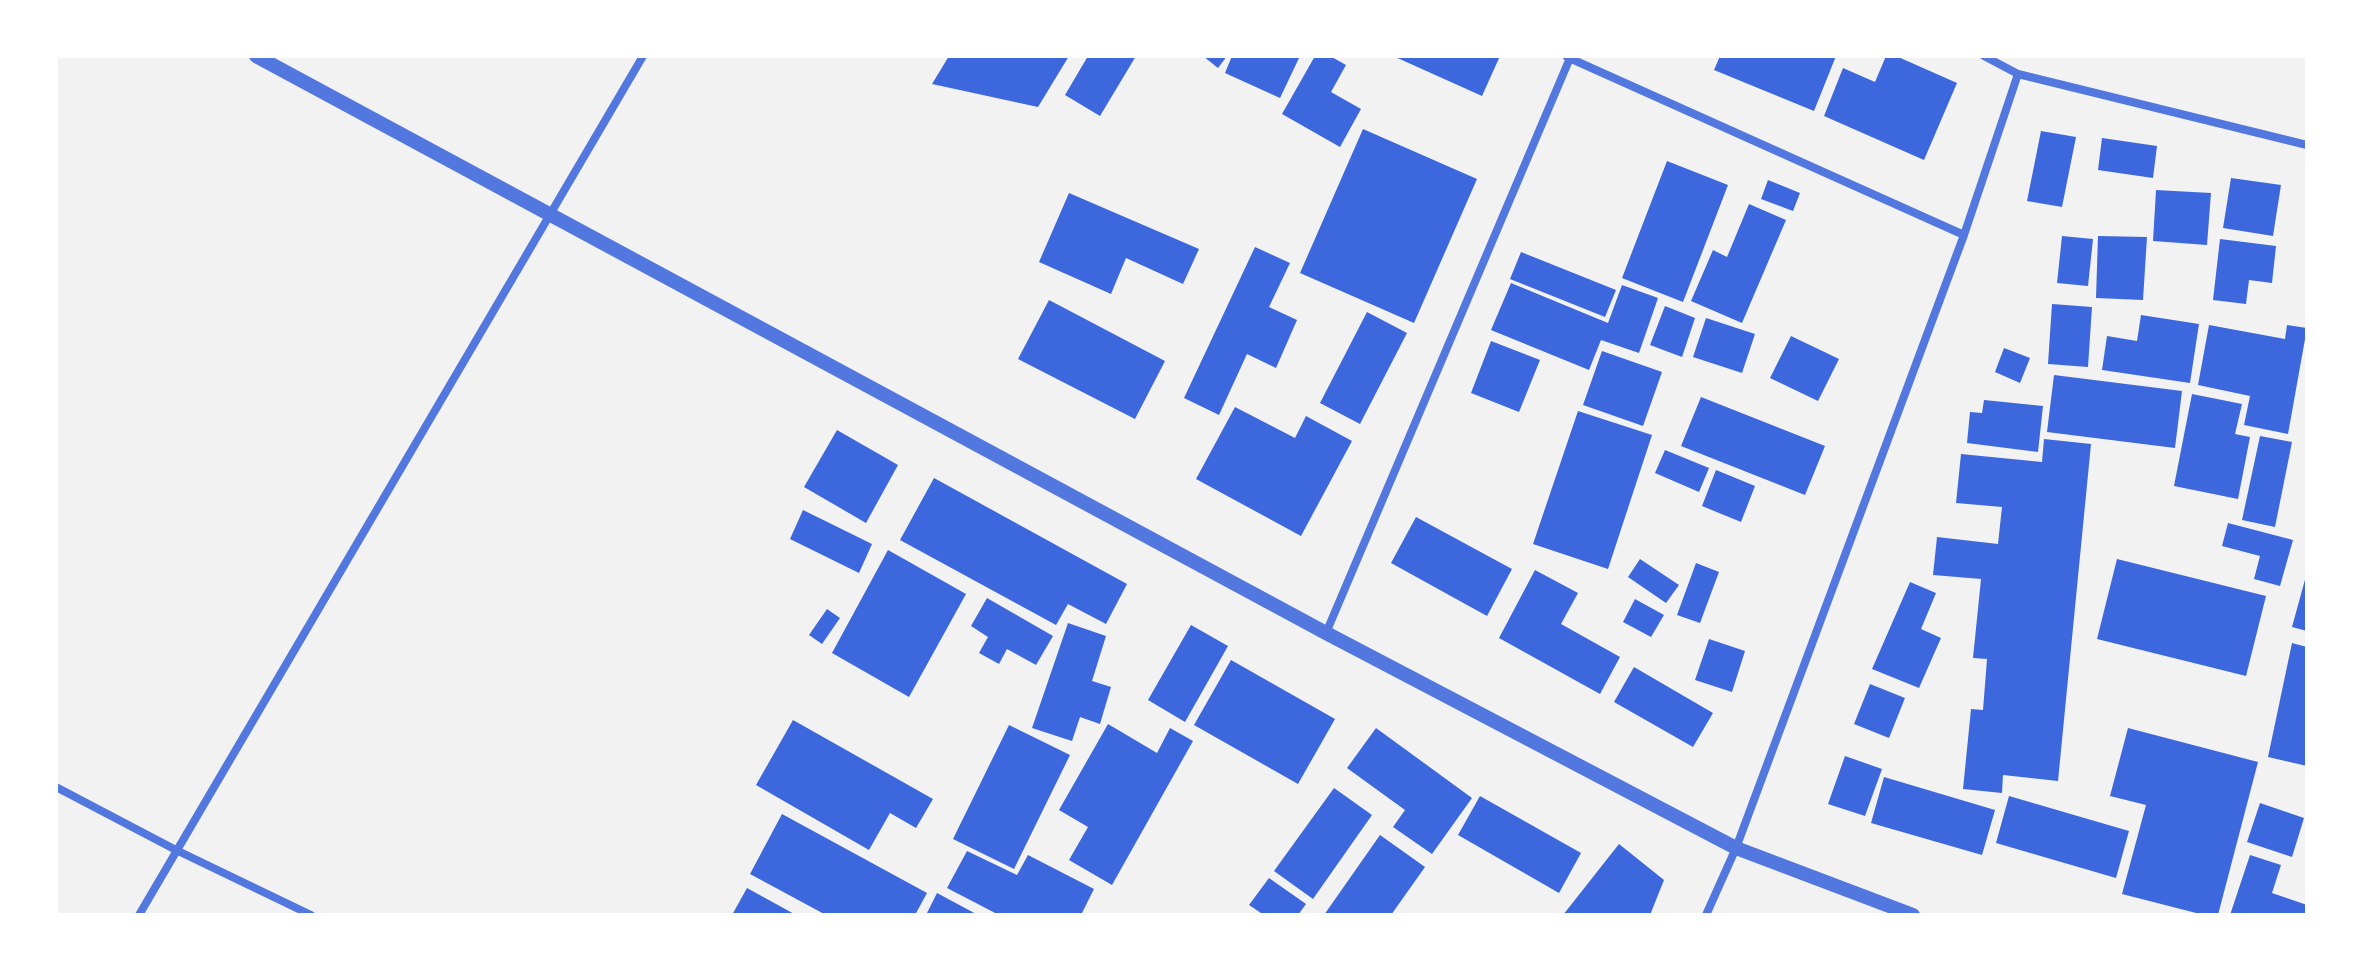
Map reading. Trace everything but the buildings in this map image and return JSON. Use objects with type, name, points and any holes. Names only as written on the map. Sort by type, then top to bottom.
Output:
[{"type":"street","points":[[256,56],[1326,633],[1736,848],[1913,915]]},
{"type":"street","points":[[139,915],[643,56]]},
{"type":"street","points":[[1984,56],[2018,74],[2307,145]]},
{"type":"street","points":[[1326,633],[1568,57],[1964,235]]},
{"type":"street","points":[[1706,915],[1736,848],[1964,235],[2018,74]]},
{"type":"street","points":[[56,787],[176,850],[311,915]]}]
